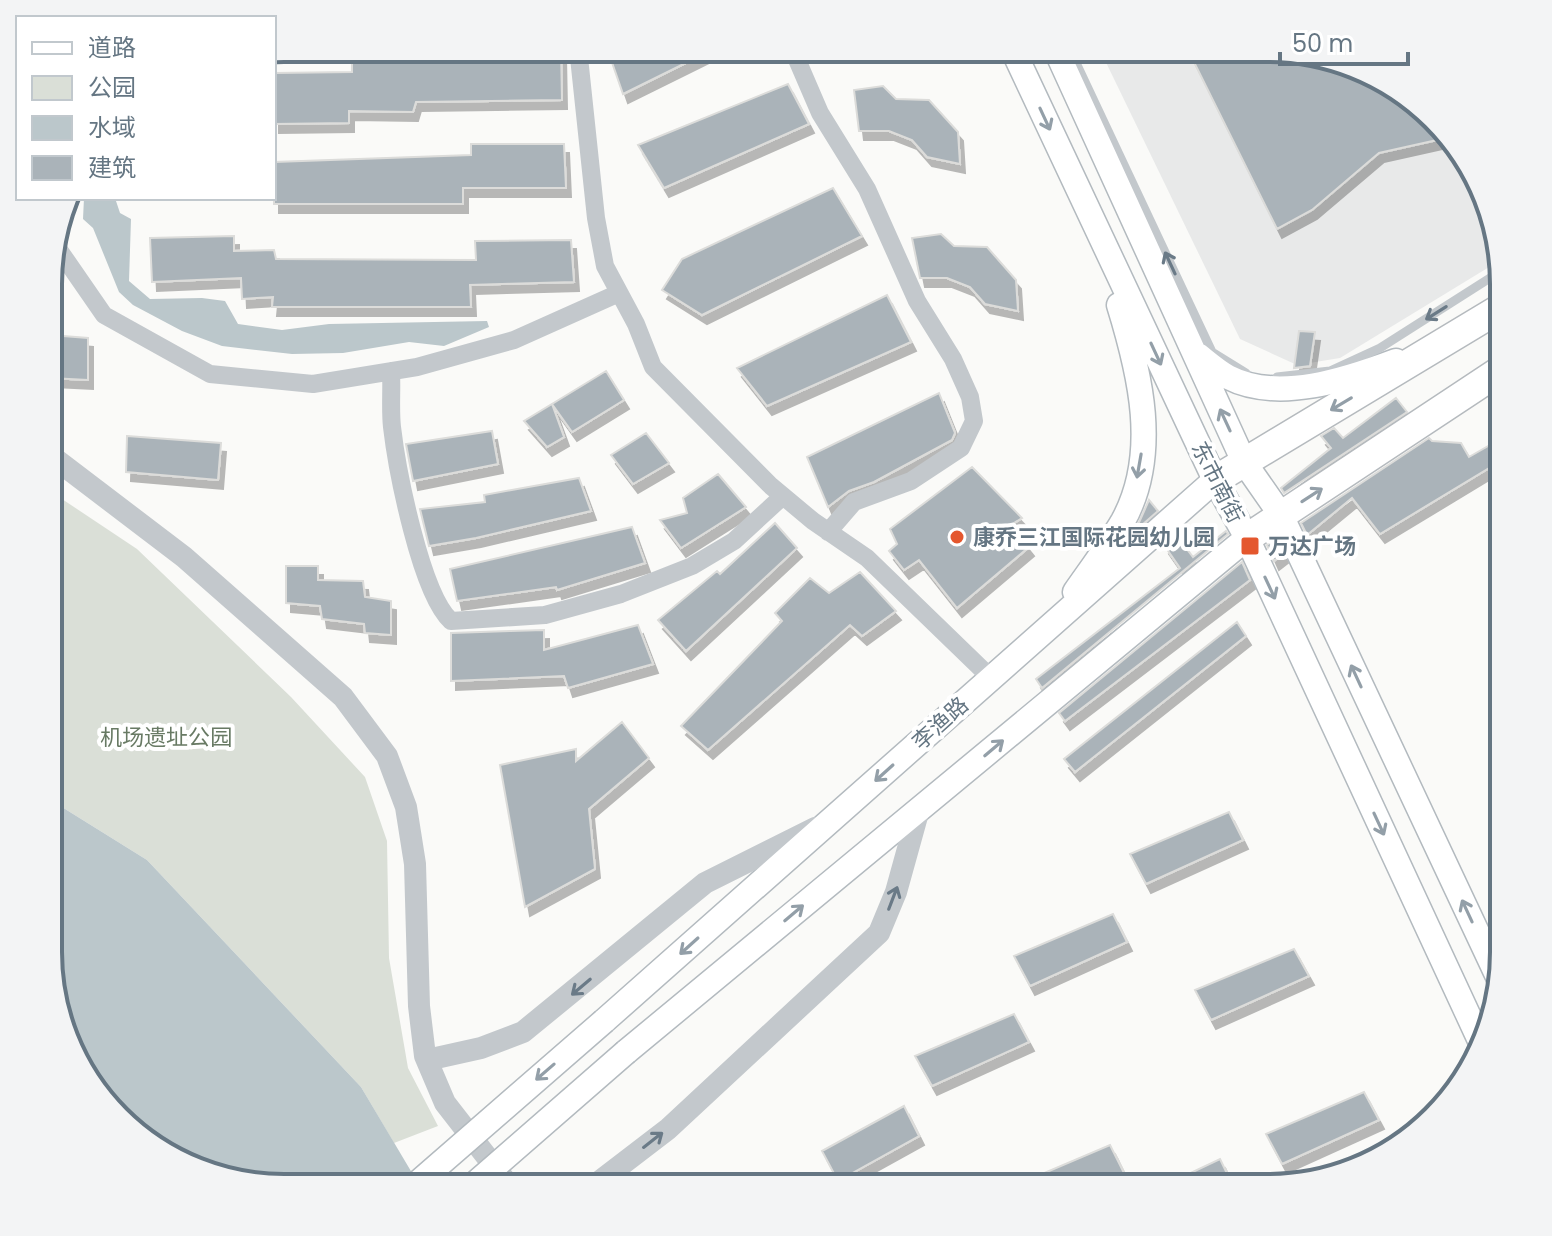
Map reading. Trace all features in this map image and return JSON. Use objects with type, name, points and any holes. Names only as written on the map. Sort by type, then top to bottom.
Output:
[{"type":"main road","name":"东市南街","points":[[1019,62],[1215,480],[1247,538],[1475,1030]]},
{"type":"main road","name":"东市南街","points":[[1061,62],[1244,462],[1281,515],[1490,960]]},
{"type":"main road","points":[[1049,627],[1124,518],[1140,466],[1144,404],[1130,342],[1096,227]]},
{"type":"main road","name":"李渔路","points":[[428,1174],[1215,480],[1490,314]]},
{"type":"main road","points":[[1194,353],[1228,377],[1253,386],[1300,387],[1361,374],[1443,342]]},
{"type":"main road","points":[[486,1174],[626,1052],[1247,538],[1490,377]]},
{"type":"street","points":[[579,62],[596,218],[605,266],[653,367],[713,430],[783,496],[867,558],[991,678]]},
{"type":"street","points":[[798,62],[820,113],[867,189],[917,301],[953,359],[970,397],[974,421],[961,448],[911,481],[854,502],[828,532]]},
{"type":"street","points":[[64,257],[104,315],[210,374],[313,384],[391,371],[514,340],[619,293]]},
{"type":"street","points":[[391,371],[392,428],[423,572],[438,610],[451,621],[545,615],[621,594],[692,566],[734,541],[783,496]]},
{"type":"street","points":[[62,464],[184,557],[343,697],[387,756],[406,807],[415,864],[419,1006],[427,1060],[445,1103],[500,1174]]},
{"type":"street","points":[[609,1174],[668,1129],[879,933],[896,892],[919,809]]},
{"type":"street","points":[[427,1060],[481,1048],[523,1032],[705,883],[830,821]]},
{"type":"lane","points":[[1076,62],[1212,352],[1246,373],[1276,377],[1330,371],[1380,348],[1490,278]]},
{"type":"shaded area","points":[[1106,62],[1282,62],[1311,66],[1353,79],[1391,99],[1435,138],[1453,161],[1473,199],[1486,241],[1489,267],[1340,358],[1297,365],[1240,339]]},
{"type":"green space","name":"机场遗址公园","points":[[62,499],[137,549],[291,697],[365,777],[387,841],[389,958],[408,1068],[438,1126],[394,1143],[361,1087],[147,860],[62,807]]},
{"type":"water","points":[[84,200],[116,200],[120,213],[131,219],[129,281],[150,299],[225,301],[238,324],[282,330],[329,324],[487,321],[489,327],[444,346],[409,342],[343,353],[292,354],[222,346],[182,331],[133,305],[119,292],[93,228],[83,219]]},
{"type":"water","points":[[62,807],[147,860],[361,1087],[413,1174],[270,1174],[241,1170],[186,1151],[138,1119],[117,1098],[92,1063],[79,1037],[66,995],[62,966]]},
{"type":"building","points":[[352,62],[561,62],[562,100],[416,102],[413,112],[349,111],[349,123],[276,124],[276,73],[352,72]]},
{"type":"building","points":[[612,62],[688,62],[623,94]]},
{"type":"building","points":[[1194,62],[1282,62],[1339,74],[1391,99],[1437,140],[1379,153],[1312,210],[1277,229]]},
{"type":"building","points":[[788,84],[809,124],[664,188],[638,145]]},
{"type":"building","points":[[883,86],[896,99],[929,100],[958,132],[960,164],[927,157],[912,140],[889,131],[859,131],[854,90]]},
{"type":"building","points":[[471,144],[564,144],[566,188],[463,188],[463,204],[274,204],[276,162],[471,155]]},
{"type":"building","points":[[833,188],[862,236],[702,315],[662,290],[682,259]]},
{"type":"building","points":[[941,234],[954,246],[987,247],[1016,280],[1018,311],[985,304],[970,287],[947,278],[920,278],[912,238]]},
{"type":"building","points":[[234,236],[234,251],[274,250],[276,259],[476,260],[475,241],[571,240],[574,282],[470,285],[471,307],[272,307],[273,297],[242,299],[241,278],[152,282],[150,238]]},
{"type":"building","points":[[887,295],[911,342],[767,406],[737,368]]},
{"type":"building","points":[[1299,331],[1315,332],[1310,366],[1294,368]]},
{"type":"building","points":[[62,336],[88,338],[88,380],[62,379]]},
{"type":"building","points":[[606,371],[624,400],[572,432],[552,404]]},
{"type":"building","points":[[939,393],[955,433],[952,440],[874,482],[849,491],[828,507],[807,457]]},
{"type":"building","points":[[1396,398],[1407,412],[1284,493],[1281,488],[1331,448],[1321,436],[1334,428],[1343,438]]},
{"type":"building","points":[[552,404],[564,437],[547,447],[524,421]]},
{"type":"building","points":[[492,431],[498,464],[413,481],[406,444]]},
{"type":"building","points":[[646,433],[669,463],[633,484],[611,455]]},
{"type":"building","points":[[127,436],[221,443],[218,480],[126,472]]},
{"type":"building","points":[[1429,438],[1432,441],[1461,443],[1469,457],[1490,445],[1490,467],[1380,534],[1352,498],[1307,535],[1301,523]]},
{"type":"building","name":"康乔三江国际花园幼儿园","points":[[972,467],[1022,518],[1011,525],[1029,547],[957,608],[919,560],[904,570],[889,551],[897,544],[890,529]]},
{"type":"building","points":[[718,474],[746,507],[681,548],[660,520],[687,513],[683,498]]},
{"type":"building","points":[[579,478],[591,511],[429,546],[420,509],[485,502],[484,495]]},
{"type":"building","points":[[1149,500],[1158,511],[1134,532],[1137,527]]},
{"type":"building","points":[[775,523],[797,548],[686,651],[658,620],[717,571],[720,574]]},
{"type":"building","points":[[632,527],[645,563],[557,590],[556,587],[457,601],[450,569]]},
{"type":"building","points":[[1226,531],[1228,534],[1042,688],[1036,679],[1180,568],[1164,545],[1176,535],[1193,557]]},
{"type":"building","points":[[1276,539],[1283,554],[1274,561],[1267,545]]},
{"type":"building","points":[[1242,562],[1250,580],[1065,721],[1059,713]]},
{"type":"building","points":[[286,566],[318,566],[318,580],[363,581],[365,597],[391,601],[391,635],[365,633],[364,624],[322,619],[320,606],[286,603]]},
{"type":"building","points":[[860,572],[896,611],[862,636],[850,625],[708,750],[681,726],[782,621],[775,613],[810,578],[829,593]]},
{"type":"building","points":[[1237,622],[1246,636],[1075,772],[1064,759]]},
{"type":"building","points":[[638,625],[653,664],[568,688],[564,676],[451,681],[451,633],[544,630],[544,650]]},
{"type":"building","points":[[622,722],[649,758],[589,809],[595,869],[525,907],[500,765],[576,749],[576,761]]},
{"type":"building","points":[[1229,812],[1243,840],[1146,884],[1130,854]]},
{"type":"building","points":[[1113,914],[1127,942],[1030,986],[1014,956]]},
{"type":"building","points":[[1294,949],[1309,976],[1211,1020],[1195,990]]},
{"type":"building","points":[[1014,1014],[1029,1042],[932,1086],[915,1056]]},
{"type":"building","points":[[1364,1092],[1379,1120],[1282,1164],[1266,1134]]},
{"type":"building","points":[[904,1106],[919,1136],[851,1174],[834,1174],[822,1151]]},
{"type":"building","points":[[1110,1145],[1124,1173],[1122,1174],[1042,1174]]},
{"type":"building","points":[[1220,1159],[1227,1174],[1188,1174]]},
{"type":"place","name":"康乔三江国际花园幼儿园","points":[[957,537]]},
{"type":"place","name":"万达广场","points":[[1250,546]]}]
